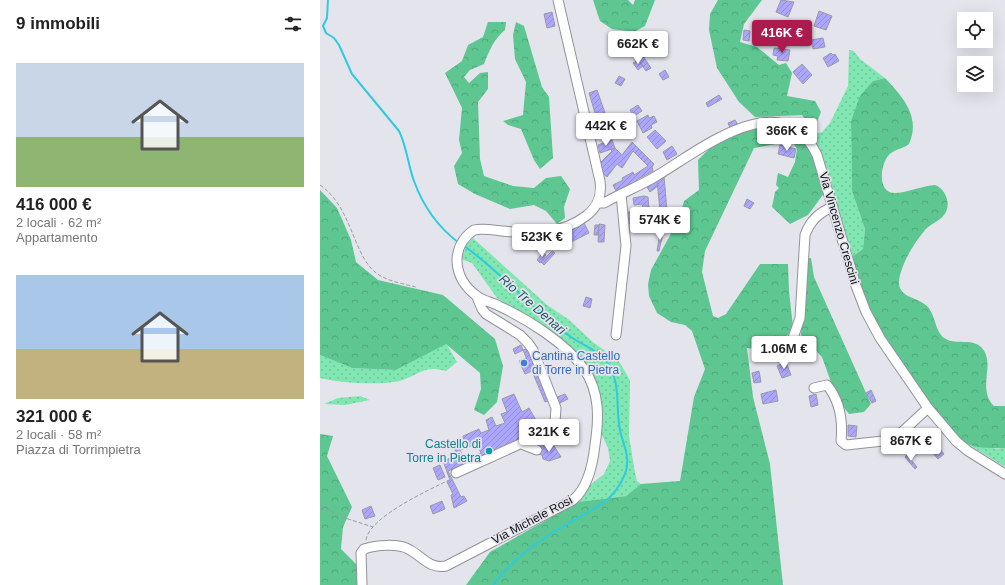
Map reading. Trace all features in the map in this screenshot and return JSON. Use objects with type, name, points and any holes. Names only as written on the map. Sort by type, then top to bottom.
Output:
[{"type":"street","points":[[558,0],[600,181],[600,196],[598,203]]},
{"type":"street","name":"Via Vincenzo Crescini","points":[[598,203],[604,203],[653,179],[729,132],[747,126],[778,123],[796,128],[810,143],[820,162],[856,286],[866,312],[892,358],[928,408],[956,441],[968,452],[1005,474]]},
{"type":"street","points":[[616,335],[626,246],[621,194]]},
{"type":"street","name":"Via Michele Rosi","points":[[365,548],[402,547],[411,550],[429,564],[446,566],[567,503],[577,496],[584,486],[593,462],[598,414],[597,400],[586,373],[571,354],[555,341],[504,308],[478,297],[466,285],[460,274],[456,256],[459,247],[474,230],[481,229],[528,233],[553,231],[581,220],[598,203]]},
{"type":"street","points":[[788,352],[800,318],[805,235],[809,226],[820,213],[833,207]]},
{"type":"street","points":[[456,473],[522,443],[550,427],[556,418],[556,408],[554,402],[533,350],[528,342],[520,335],[486,314],[478,297]]},
{"type":"street","points":[[814,388],[827,385],[831,390],[841,414],[841,441],[846,445],[883,441],[902,432],[928,408]]},
{"type":"street","points":[[522,443],[524,446],[537,450]]},
{"type":"street","points":[[362,585],[361,553],[365,548]]},
{"type":"path","points":[[320,185],[331,194],[342,208],[360,252],[369,268],[380,276],[416,287]]},
{"type":"path","points":[[365,548],[366,536],[374,527],[399,506],[449,480]]},
{"type":"path","points":[[320,506],[342,517],[374,527]]},
{"type":"green space","points":[[593,0],[628,0],[633,5],[635,0],[655,0],[645,26],[634,32],[612,29],[600,21]]},
{"type":"green space","points":[[718,0],[762,0],[744,24],[740,42],[757,47],[779,65],[786,63],[792,73],[787,96],[815,101],[821,112],[817,122],[808,123],[802,115],[755,117],[739,102],[717,68],[709,30],[710,14]]},
{"type":"green space","points":[[488,22],[506,22],[505,30],[495,41],[484,64],[470,70],[464,77],[469,83],[480,73],[488,72],[488,89],[478,102],[480,159],[484,176],[513,186],[534,188],[546,178],[561,176],[570,189],[564,207],[565,218],[557,224],[546,211],[534,205],[510,209],[475,194],[458,184],[454,166],[462,153],[459,140],[462,108],[445,73],[462,61],[468,45],[483,37]]},
{"type":"green space","points":[[516,22],[524,26],[542,87],[549,97],[553,158],[540,169],[534,160],[521,129],[508,125],[503,121],[523,115],[526,82],[515,59],[513,35]]},
{"type":"green space","points":[[849,50],[854,51],[860,59],[885,78],[873,81],[851,121],[852,191],[865,229],[863,249],[853,256],[836,210],[799,129],[800,126],[814,134],[822,132],[830,123],[848,86]]},
{"type":"green space","points":[[885,78],[904,100],[913,125],[909,144],[890,154],[885,161],[882,172],[883,184],[890,192],[896,193],[935,185],[942,190],[948,202],[948,207],[944,215],[925,230],[909,254],[900,274],[900,287],[905,294],[927,306],[942,337],[954,342],[968,342],[977,344],[985,353],[987,360],[986,384],[989,399],[994,406],[1005,406],[1005,448],[969,445],[950,428],[914,384],[896,357],[866,302],[857,277],[853,256],[863,249],[865,229],[852,191],[851,121],[860,96],[873,81]]},
{"type":"green space","points":[[757,126],[794,128],[815,155],[825,192],[808,215],[790,224],[772,207],[775,192],[779,188],[776,185],[778,173],[788,177],[795,162],[797,149],[792,141],[754,148],[705,251],[702,272],[713,316],[718,318],[726,314],[760,264],[788,264],[793,327],[777,351],[747,348],[753,397],[770,464],[783,585],[466,585],[490,552],[578,502],[626,496],[641,484],[680,481],[694,397],[705,369],[692,331],[685,325],[671,322],[657,313],[649,296],[648,284],[651,270],[679,219],[684,201],[699,190],[698,160],[714,144]]},
{"type":"green space","points":[[320,190],[337,208],[351,240],[356,262],[378,280],[443,295],[495,339],[503,366],[497,402],[484,415],[474,410],[481,389],[480,373],[446,344],[396,370],[352,368],[320,355]]},
{"type":"green space","points":[[473,238],[547,305],[568,319],[594,343],[618,360],[626,373],[630,381],[629,436],[637,481],[641,484],[626,496],[578,502],[589,486],[604,474],[610,461],[608,448],[601,433],[595,382],[533,320],[497,298],[472,263],[461,259],[467,244]]},
{"type":"green space","points":[[811,258],[814,277],[871,404],[864,412],[849,414],[837,399],[822,357],[801,335],[805,259]]},
{"type":"green space","points":[[446,343],[457,362],[446,371],[439,369],[428,369],[403,380],[385,383],[349,382],[320,378],[320,355],[352,368],[396,370]]},
{"type":"green space","points":[[360,396],[370,400],[345,405],[324,404],[338,398]]},
{"type":"green space","points":[[320,434],[333,436],[327,456],[352,507],[343,527],[341,549],[358,566],[357,585],[320,585]]},
{"type":"green space","points":[[968,444],[997,449],[1005,448],[1005,467]]},
{"type":"building","points":[[781,0],[794,2],[788,17],[776,12]]},
{"type":"building","points":[[819,11],[832,16],[826,30],[814,26]]},
{"type":"building","points":[[552,12],[555,26],[547,28],[544,14]]},
{"type":"building","points":[[774,24],[785,25],[784,41],[772,40]]},
{"type":"building","points":[[744,30],[750,31],[749,41],[743,40]]},
{"type":"building","points":[[823,38],[825,47],[813,49],[811,40]]},
{"type":"building","points":[[774,48],[790,50],[788,61],[777,60],[778,56],[773,55]]},
{"type":"building","points":[[831,53],[833,55],[835,54],[839,61],[828,67],[823,58]]},
{"type":"building","points":[[643,56],[651,68],[646,71],[638,60]]},
{"type":"building","points":[[638,60],[643,66],[638,70],[633,63]]},
{"type":"building","points":[[802,64],[812,75],[803,84],[793,72]]},
{"type":"building","points":[[665,70],[669,77],[663,80],[659,74]]},
{"type":"building","points":[[619,76],[625,79],[621,86],[615,83]]},
{"type":"building","points":[[597,90],[611,130],[601,133],[589,93]]},
{"type":"building","points":[[719,95],[722,99],[708,107],[706,103]]},
{"type":"building","points":[[638,105],[642,111],[634,116],[630,110]]},
{"type":"building","points":[[648,115],[649,118],[654,116],[657,122],[651,125],[652,128],[643,133],[637,121]]},
{"type":"building","points":[[735,120],[738,125],[730,128],[728,123]]},
{"type":"building","points":[[655,130],[666,141],[657,149],[647,137]]},
{"type":"building","points":[[612,140],[615,148],[600,153],[598,145]]},
{"type":"building","points":[[632,142],[654,164],[652,167],[653,171],[636,180],[638,183],[616,191],[613,185],[623,180],[622,178],[633,172],[634,175],[648,166],[633,151],[622,168],[617,164],[607,177],[601,172],[598,165],[612,151],[611,150],[615,148],[622,155]]},
{"type":"building","points":[[780,145],[796,149],[794,158],[778,154]]},
{"type":"building","points":[[672,146],[677,154],[667,160],[663,152]]},
{"type":"building","points":[[664,176],[667,211],[660,211],[657,180]]},
{"type":"building","points":[[657,180],[658,186],[650,192],[647,187]]},
{"type":"building","points":[[644,196],[648,197],[649,209],[643,209],[642,204],[634,205],[633,198]]},
{"type":"building","points":[[747,199],[754,203],[750,209],[744,206]]},
{"type":"building","points":[[627,212],[642,213],[642,224],[626,223]]},
{"type":"building","points":[[584,223],[589,233],[567,244],[562,234]]},
{"type":"building","points":[[599,224],[605,225],[604,242],[598,242]]},
{"type":"building","points":[[595,225],[599,225],[598,235],[594,235]]},
{"type":"building","points":[[660,233],[663,233],[659,251],[657,251]]},
{"type":"building","points":[[552,251],[555,253],[544,265],[541,262]]},
{"type":"building","points":[[543,252],[546,255],[540,263],[537,260]]},
{"type":"building","points":[[586,297],[592,299],[590,308],[583,306]]},
{"type":"building","points":[[521,345],[523,350],[515,354],[513,349]]},
{"type":"building","points":[[529,348],[551,400],[545,402],[523,350]]},
{"type":"building","points":[[526,358],[532,371],[525,374],[519,361]]},
{"type":"building","points":[[786,362],[791,375],[782,378],[777,366]]},
{"type":"building","points":[[759,371],[761,382],[754,383],[752,373]]},
{"type":"building","points":[[776,390],[778,401],[763,404],[761,394]]},
{"type":"building","points":[[871,390],[876,401],[872,403],[866,393]]},
{"type":"building","name":"Castello di Torre in Pietra","points":[[514,394],[522,412],[529,408],[541,429],[476,461],[474,456],[481,453],[477,444],[460,450],[464,458],[470,456],[472,461],[448,471],[461,497],[464,496],[467,501],[454,508],[451,495],[453,494],[447,482],[450,480],[443,461],[457,455],[455,450],[465,446],[463,436],[479,429],[481,433],[489,430],[486,420],[492,417],[496,426],[505,423],[501,414],[507,412],[502,399]]},
{"type":"building","points":[[565,394],[568,399],[558,404],[555,398]]},
{"type":"building","points":[[816,394],[818,405],[811,407],[809,396]]},
{"type":"building","points":[[848,425],[857,426],[856,437],[848,436]]},
{"type":"building","points":[[934,442],[944,454],[938,459],[928,447]]},
{"type":"building","points":[[541,445],[554,446],[561,457],[549,461],[543,459],[542,455],[538,454]]},
{"type":"building","points":[[907,455],[917,467],[915,469],[905,457]]},
{"type":"building","points":[[440,465],[445,477],[438,480],[433,468]]},
{"type":"building","points":[[442,501],[445,509],[433,514],[430,506]]},
{"type":"building","points":[[371,506],[375,516],[365,519],[362,510]]},
{"type":"waterway","name":"Rio Tre Denari","points":[[328,0],[327,18],[323,26],[326,33],[334,38],[339,45],[352,74],[399,131],[404,143],[414,181],[422,199],[438,223],[459,243]]},
{"type":"waterway","name":"Rio Tre Denari","points":[[463,245],[491,267],[557,326],[575,340],[598,353],[606,361],[611,369],[616,386],[620,430],[626,450],[627,460],[626,471],[623,478],[606,501],[539,541],[520,556],[493,585]]},
{"type":"place","name":"Cantina Castello di Torre in Pietra","points":[[524,363]]},
{"type":"place","name":"Castello di Torre in Pietra","points":[[489,451]]}]
